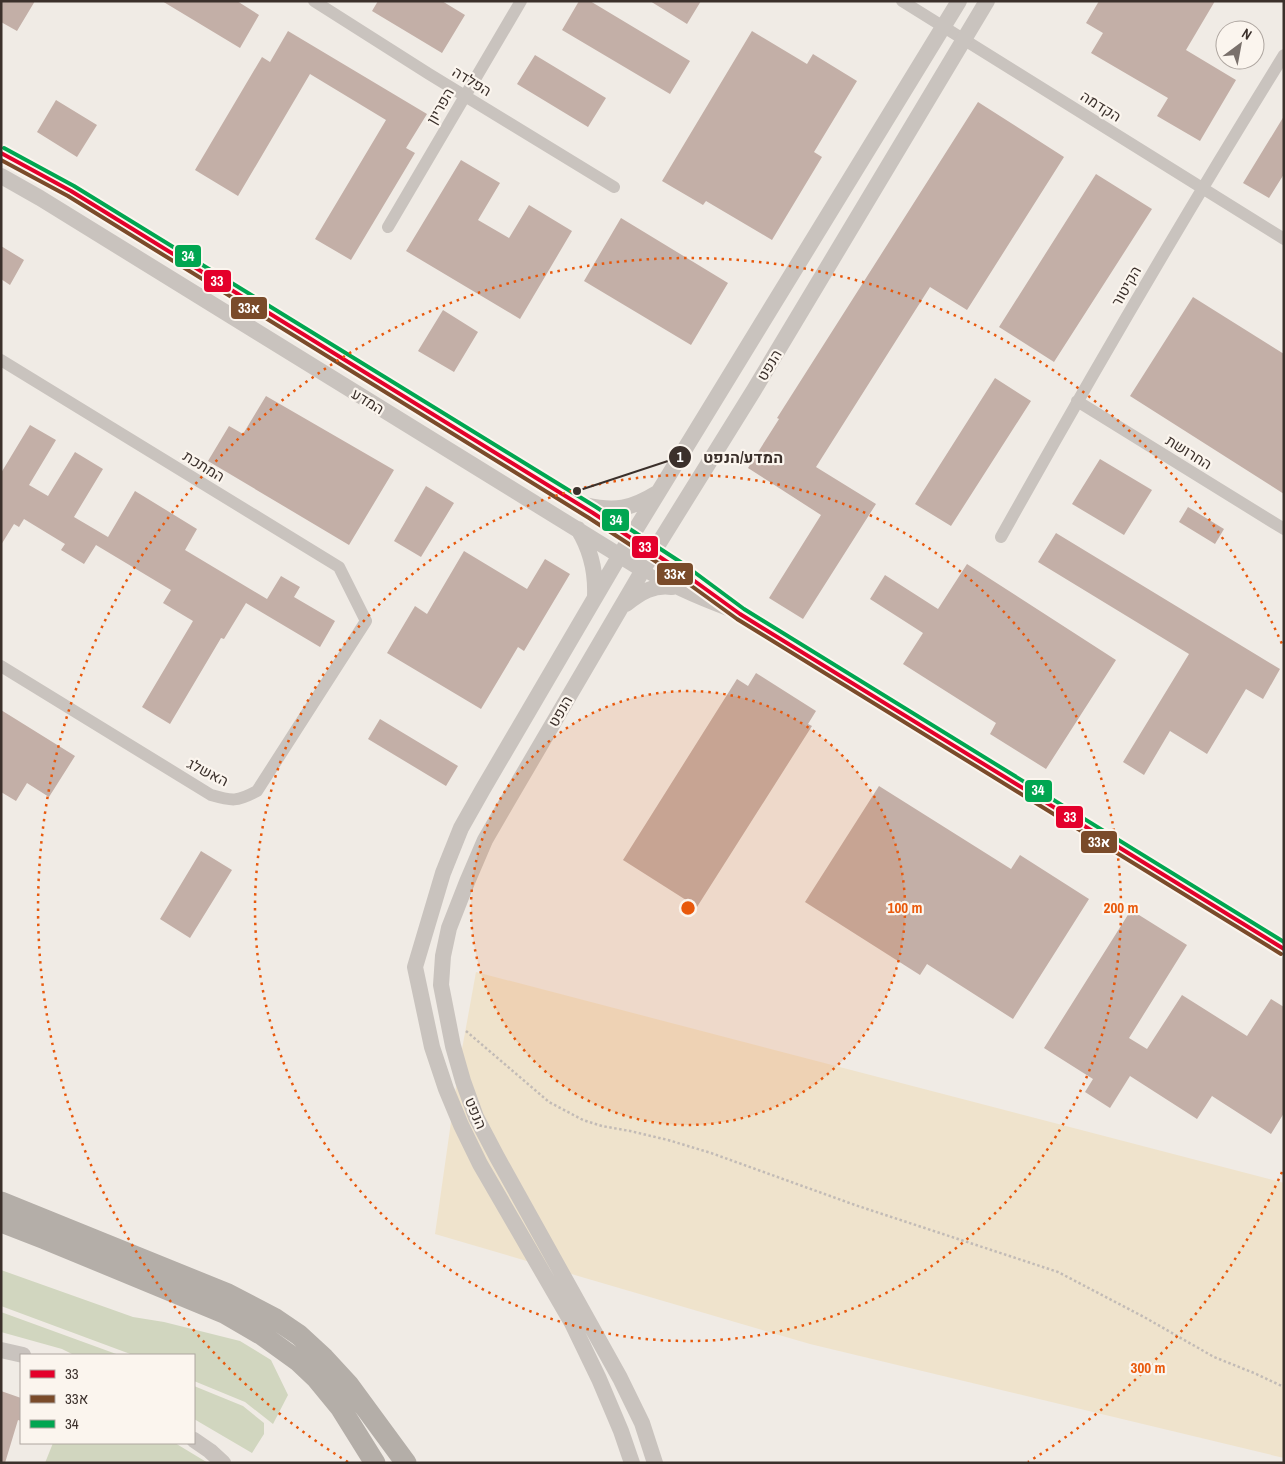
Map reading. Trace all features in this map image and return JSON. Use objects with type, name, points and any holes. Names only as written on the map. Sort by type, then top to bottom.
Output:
[{"type":"highway","points":[[1,1202],[228,1294],[274,1318],[299,1335],[324,1358],[353,1391],[406,1463]]},
{"type":"highway","points":[[1,1222],[224,1313],[262,1335],[298,1361],[317,1379],[340,1407],[375,1463]]},
{"type":"street","name":"הפלדה","points":[[314,1],[614,187]]},
{"type":"street","name":"הפריון","points":[[388,227],[521,1]]},
{"type":"street","name":"הקדמה","points":[[902,1],[1284,239]]},
{"type":"street","name":"הנפט","points":[[632,1463],[599,1379],[572,1323],[480,1164],[461,1126],[432,1047],[415,967],[443,873],[461,828],[620,555],[959,1]]},
{"type":"street","name":"הנפט","points":[[655,1463],[642,1423],[620,1378],[476,1118],[453,1046],[441,985],[443,956],[449,928],[485,840],[507,802],[654,551],[754,390],[987,1]]},
{"type":"street","name":"הקיטור","points":[[1001,537],[1077,401],[1202,188],[1284,55]]},
{"type":"street","name":"המדע","points":[[1,153],[71,191],[580,504],[654,551],[740,614],[1284,949]]},
{"type":"street","name":"המדע","points":[[1,176],[643,570],[672,587],[740,614]]},
{"type":"street","name":"המתכת","points":[[1,360],[338,567],[366,621]]},
{"type":"street","name":"החרושת","points":[[1077,401],[1284,529]]},
{"type":"street","points":[[580,504],[600,508],[625,508],[659,492]]},
{"type":"street","points":[[578,529],[592,561],[595,577],[595,598]]},
{"type":"street","points":[[619,610],[646,590],[664,586],[672,587]]},
{"type":"street","name":"האשלג","points":[[1,666],[211,795],[229,800],[244,798],[257,791],[366,621]]},
{"type":"street","points":[[1,1350],[20,1354]]},
{"type":"street","points":[[195,1441],[223,1463]]},
{"type":"path","points":[[446,1014],[549,1102],[583,1120],[668,1140],[711,1153],[855,1205],[1058,1272],[1128,1308],[1214,1357],[1254,1372],[1284,1387]]},
{"type":"green space","points":[[1,1270],[133,1317],[164,1322],[240,1341],[271,1360],[288,1395],[273,1424],[245,1402],[195,1381],[195,1354],[130,1354],[1,1306]]},
{"type":"green space","points":[[1,1312],[116,1354],[72,1354],[62,1349],[1,1332]]},
{"type":"green space","points":[[195,1386],[243,1406],[264,1423],[264,1434],[252,1453],[195,1420]]},
{"type":"green space","points":[[53,1444],[177,1444],[208,1463],[45,1463]]},
{"type":"sand","points":[[476,972],[1284,1183],[1284,1458],[810,1344],[435,1234],[459,1066]]},
{"type":"building","points":[[1,1],[35,1],[17,31],[1,22]]},
{"type":"building","points":[[162,1],[237,1],[259,15],[240,48]]},
{"type":"building","points":[[378,1],[442,1],[465,15],[442,53],[372,11]]},
{"type":"building","points":[[579,1],[590,1],[690,61],[670,94],[562,30]]},
{"type":"building","points":[[650,1],[701,1],[687,24]]},
{"type":"building","points":[[1099,1],[1215,1],[1186,50],[1215,67],[1215,70],[1219,70],[1236,80],[1200,141],[1157,116],[1168,98],[1091,53],[1103,33],[1086,23]]},
{"type":"building","points":[[288,31],[427,114],[406,148],[415,153],[351,260],[315,239],[386,120],[310,74],[238,196],[195,170],[262,57],[270,62]]},
{"type":"building","points":[[752,31],[807,64],[813,54],[857,81],[814,152],[822,157],[772,240],[706,201],[703,205],[662,181]]},
{"type":"building","points":[[535,55],[606,98],[588,127],[517,84]]},
{"type":"building","points":[[56,100],[97,125],[77,157],[37,132]]},
{"type":"building","points":[[978,102],[1064,157],[967,310],[930,287],[816,467],[876,504],[803,619],[769,598],[821,515],[748,468],[779,419],[777,418]]},
{"type":"building","points":[[1284,116],[1284,174],[1269,198],[1243,183]]},
{"type":"building","points":[[461,160],[500,183],[478,220],[509,238],[529,205],[572,231],[520,319],[406,251]]},
{"type":"building","points":[[1096,174],[1152,209],[1054,362],[999,327]]},
{"type":"building","points":[[621,218],[728,283],[691,345],[584,281]]},
{"type":"building","points":[[1,246],[24,260],[10,285],[1,279]]},
{"type":"building","points":[[1193,297],[1284,354],[1284,494],[1130,396]]},
{"type":"building","points":[[443,310],[478,332],[454,372],[418,351]]},
{"type":"building","points":[[995,378],[1031,401],[951,526],[915,504]]},
{"type":"building","points":[[266,396],[394,470],[349,545],[208,461],[229,426],[243,434]]},
{"type":"building","points":[[30,425],[56,440],[29,485],[48,496],[75,452],[103,469],[74,517],[108,537],[135,491],[197,529],[185,550],[267,599],[281,576],[300,587],[294,597],[335,621],[320,647],[246,603],[224,639],[221,638],[170,724],[142,707],[193,621],[163,603],[171,590],[96,545],[84,564],[61,550],[65,544],[24,519],[19,527],[14,524],[1,545],[1,473]]},
{"type":"building","points":[[1100,459],[1152,490],[1124,535],[1072,504]]},
{"type":"building","points":[[426,486],[454,503],[421,557],[394,541]]},
{"type":"building","points":[[1188,507],[1224,529],[1215,544],[1179,522]]},
{"type":"building","points":[[1056,533],[1280,669],[1263,699],[1246,689],[1207,754],[1170,731],[1144,775],[1123,762],[1189,654],[1038,562]]},
{"type":"building","points":[[464,551],[527,589],[545,559],[570,574],[524,651],[518,647],[481,709],[387,653],[415,606],[427,614]]},
{"type":"building","points":[[967,564],[1116,660],[1046,769],[990,734],[996,723],[903,664],[923,633],[870,599],[885,575],[938,609]]},
{"type":"building","points":[[756,673],[816,711],[808,724],[812,726],[697,907],[623,860],[737,679],[748,686]]},
{"type":"building","points":[[1,710],[75,756],[49,797],[27,783],[16,801],[1,792]]},
{"type":"building","points":[[380,719],[458,766],[446,786],[368,739]]},
{"type":"building","points":[[879,786],[1011,869],[1020,855],[1089,899],[1013,1019],[927,964],[920,975],[805,902]]},
{"type":"building","points":[[201,851],[232,870],[190,938],[160,919]]},
{"type":"building","points":[[1131,910],[1187,945],[1129,1038],[1147,1049],[1182,995],[1247,1036],[1271,999],[1284,1007],[1284,1113],[1271,1134],[1212,1096],[1197,1119],[1130,1076],[1110,1108],[1085,1092],[1093,1079],[1044,1048]]},
{"type":"building","points":[[1,1391],[20,1398],[20,1421],[18,1420],[5,1463],[1,1463]]},
{"type":"transit line","name":"34","points":[[4,148],[74,186],[596,507],[682,563],[744,609],[1284,942]]},
{"type":"transit line","name":"33","points":[[1,153],[71,191],[593,513],[678,569],[740,614],[1284,949]]},
{"type":"transit line","name":"33א","points":[[1,160],[68,196],[589,518],[675,574],[737,619],[1281,954]]},
{"type":"place","name":"המדע/הנפט","points":[[577,491]]}]
